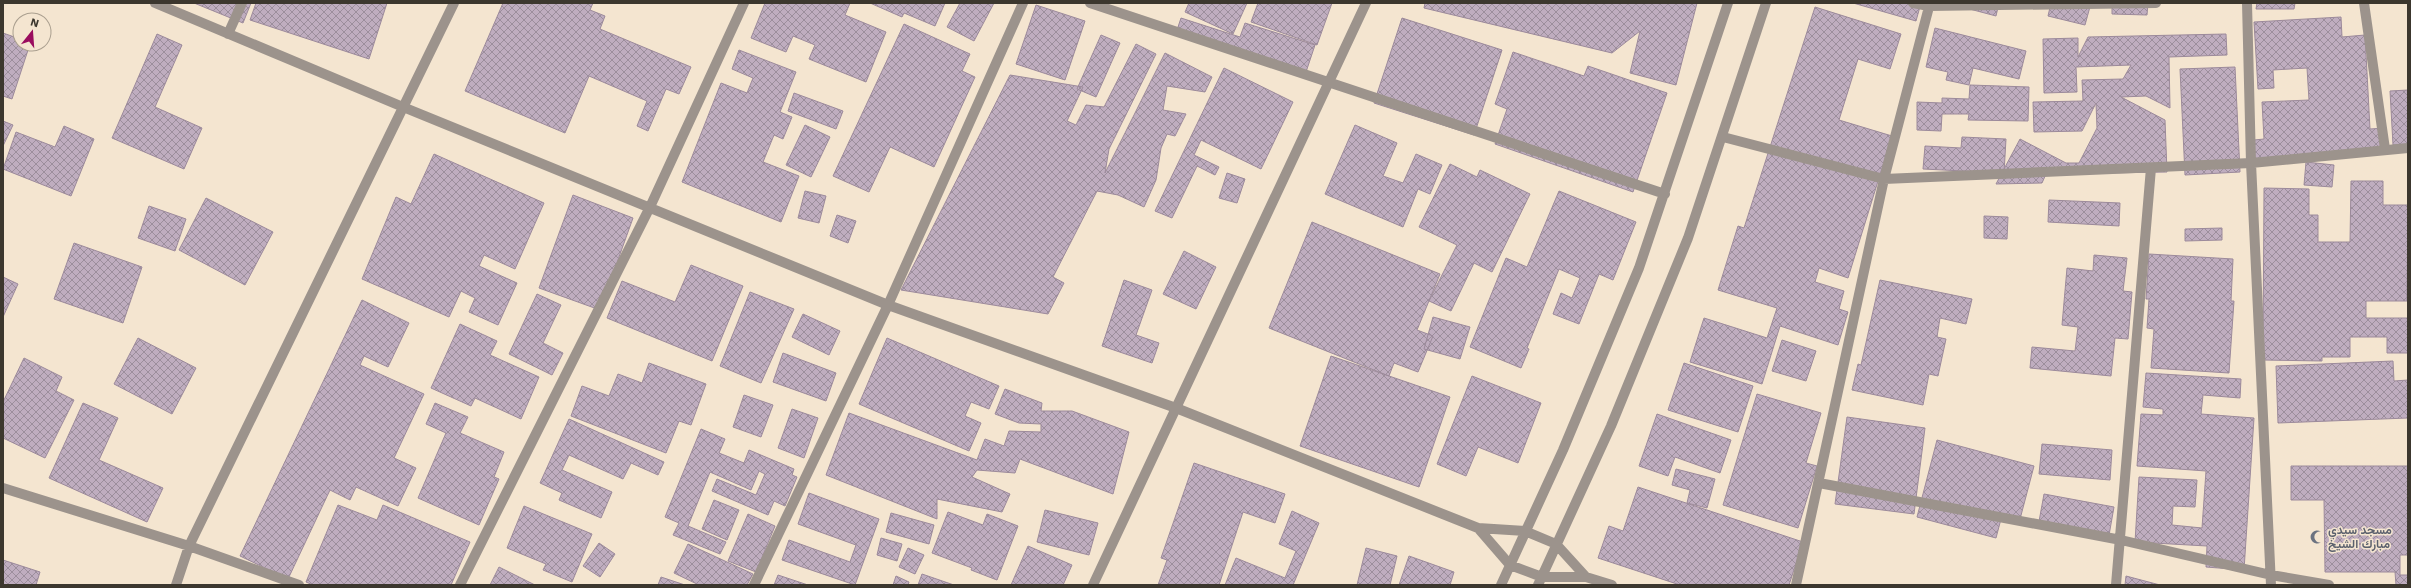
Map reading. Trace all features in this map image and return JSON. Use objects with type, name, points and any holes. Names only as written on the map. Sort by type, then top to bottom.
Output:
[{"type":"street","points":[[155,3],[403,107],[888,305],[1176,408],[1478,528],[1525,531],[1556,544],[1586,577]]},
{"type":"street","points":[[228,34],[242,3]]},
{"type":"street","points":[[176,585],[189,546],[454,3]]},
{"type":"street","points":[[460,585],[650,207],[744,3]]},
{"type":"street","points":[[754,585],[888,305],[1023,3]]},
{"type":"street","points":[[1090,3],[1665,194]]},
{"type":"street","points":[[1093,585],[1330,83],[1366,3]]},
{"type":"street","points":[[1501,585],[1563,450],[1639,268],[1728,3]]},
{"type":"street","points":[[1540,581],[1611,426],[1688,238],[1723,138],[1766,3]]},
{"type":"street","points":[[1913,3],[1930,5],[2156,3]]},
{"type":"street","points":[[2247,3],[2251,163],[2271,580]]},
{"type":"street","points":[[2364,3],[2385,149]]},
{"type":"street","points":[[1796,585],[1884,179],[1930,5]]},
{"type":"street","points":[[1723,138],[1884,179],[2251,163],[2408,148]]},
{"type":"street","points":[[2116,585],[2121,540],[2151,168]]},
{"type":"street","points":[[1819,483],[2121,540],[2271,580],[2330,585]]},
{"type":"street","points":[[3,488],[189,546],[299,585]]},
{"type":"street","points":[[1478,528],[1510,565],[1540,581],[1586,577],[1612,585]]},
{"type":"building","points":[[194,3],[251,3],[243,23]]},
{"type":"building","points":[[256,3],[387,3],[369,59],[250,20]]},
{"type":"building","points":[[503,3],[593,3],[590,10],[605,16],[600,29],[691,67],[679,94],[666,89],[648,131],[637,126],[647,101],[589,76],[565,133],[465,91]]},
{"type":"building","points":[[765,3],[850,3],[845,15],[886,32],[866,82],[809,59],[815,45],[793,36],[786,52],[751,38]]},
{"type":"building","points":[[870,3],[945,3],[935,26],[904,13],[902,17]]},
{"type":"building","points":[[960,3],[994,3],[974,41],[947,27]]},
{"type":"building","points":[[1189,3],[1247,3],[1233,34],[1185,12]]},
{"type":"building","points":[[1258,3],[1332,3],[1317,45],[1251,22]]},
{"type":"building","points":[[1425,3],[1697,3],[1676,85],[1630,73],[1640,31],[1612,53],[1424,8]]},
{"type":"building","points":[[1853,3],[1921,3],[1916,21]]},
{"type":"building","points":[[1947,3],[1999,3],[1996,16]]},
{"type":"building","points":[[2051,3],[2091,3],[2085,25],[2048,16]]},
{"type":"building","points":[[2112,3],[2148,3],[2147,15],[2112,14]]},
{"type":"building","points":[[2257,3],[2295,3],[2294,9],[2256,9]]},
{"type":"building","points":[[1036,5],[1085,21],[1065,80],[1016,64]]},
{"type":"building","points":[[1815,7],[1901,34],[1890,69],[1858,59],[1839,120],[1892,136],[1848,278],[1819,268],[1815,282],[1844,291],[1839,309],[1848,312],[1838,345],[1780,326],[1762,384],[1690,362],[1704,318],[1767,338],[1777,308],[1718,290],[1738,226],[1744,228]]},
{"type":"building","points":[[2341,17],[2342,37],[2365,35],[2370,129],[2385,128],[2387,153],[2255,165],[2254,140],[2264,139],[2262,102],[2309,100],[2307,68],[2273,70],[2274,88],[2258,89],[2254,22]]},
{"type":"building","points":[[1181,18],[1240,37],[1245,23],[1315,45],[1306,72],[1177,30]]},
{"type":"building","points":[[1402,18],[1502,50],[1474,135],[1374,103]]},
{"type":"building","points":[[904,24],[970,54],[962,71],[975,77],[934,167],[890,147],[869,192],[833,176]]},
{"type":"building","points":[[1935,28],[2026,51],[2019,79],[1973,68],[1969,85],[1946,80],[1948,72],[1926,67]]},
{"type":"building","points":[[3,33],[12,36],[12,52],[27,52],[12,99],[3,96]]},
{"type":"building","points":[[157,34],[182,45],[155,107],[202,128],[184,169],[112,138]]},
{"type":"building","points":[[2226,34],[2227,55],[2169,57],[2170,108],[2146,96],[2121,97],[2165,120],[2167,172],[2046,174],[2042,183],[1996,184],[2020,139],[2066,163],[2079,163],[2097,128],[2096,103],[2082,131],[2034,132],[2033,102],[2083,101],[2082,80],[2123,79],[2131,65],[2076,67],[2077,92],[2044,93],[2043,39],[2078,38],[2078,57],[2088,37]]},
{"type":"building","points":[[1101,35],[1120,43],[1096,97],[1077,89]]},
{"type":"building","points":[[1136,44],[1156,54],[1109,149],[1105,173],[1165,53],[1212,77],[1205,92],[1167,86],[1163,110],[1186,114],[1175,136],[1167,134],[1161,148],[1156,180],[1144,207],[1118,195],[1097,191],[1053,277],[1064,283],[1048,314],[901,290],[1010,75],[1083,87],[1067,121],[1076,125],[1086,105],[1104,107]]},
{"type":"building","points":[[739,50],[796,72],[780,112],[792,117],[783,139],[774,135],[763,162],[799,176],[781,222],[682,182],[721,83],[747,93],[753,78],[732,69]]},
{"type":"building","points":[[1513,52],[1584,76],[1588,66],[1667,93],[1633,192],[1495,144],[1507,109],[1495,104]]},
{"type":"building","points":[[2235,67],[2240,172],[2185,175],[2180,69]]},
{"type":"building","points":[[1224,68],[1293,102],[1261,169],[1201,140],[1194,155],[1219,167],[1215,175],[1197,166],[1172,218],[1155,211]]},
{"type":"building","points":[[1970,85],[2029,87],[2028,121],[1968,120],[1969,114],[1942,114],[1941,131],[1917,130],[1917,102],[1942,103],[1942,98],[1969,99]]},
{"type":"building","points":[[2408,90],[2408,144],[2393,145],[2390,91]]},
{"type":"building","points":[[794,93],[843,111],[836,129],[788,111]]},
{"type":"building","points":[[3,121],[13,125],[3,146]]},
{"type":"building","points":[[805,125],[830,137],[811,177],[786,165]]},
{"type":"building","points":[[1355,125],[1397,143],[1383,176],[1403,183],[1416,154],[1442,165],[1430,194],[1418,189],[1403,227],[1325,194]]},
{"type":"building","points":[[64,126],[94,139],[71,196],[3,169],[16,132],[55,147]]},
{"type":"building","points":[[1962,137],[2006,139],[2004,173],[1923,169],[1925,146],[1961,148]]},
{"type":"building","points":[[434,154],[544,203],[515,269],[484,255],[479,266],[517,283],[498,325],[469,312],[475,298],[461,291],[449,317],[362,279],[396,197],[411,204]]},
{"type":"building","points":[[2306,162],[2334,165],[2332,187],[2304,185]]},
{"type":"building","points":[[1450,164],[1477,177],[1480,170],[1530,194],[1492,272],[1474,263],[1451,311],[1429,301],[1457,245],[1419,227]]},
{"type":"building","points":[[1227,173],[1245,179],[1237,203],[1219,198]]},
{"type":"building","points":[[2351,181],[2383,181],[2383,205],[2408,205],[2407,301],[2366,301],[2366,318],[2408,318],[2408,353],[2387,353],[2387,337],[2350,337],[2350,357],[2322,357],[2322,361],[2263,360],[2264,188],[2309,189],[2309,215],[2318,215],[2318,242],[2350,242]]},
{"type":"building","points":[[805,191],[826,196],[819,223],[798,218]]},
{"type":"building","points":[[1559,191],[1636,222],[1613,280],[1599,274],[1579,324],[1553,314],[1561,293],[1572,298],[1580,278],[1559,269],[1527,348],[1529,349],[1521,368],[1470,347],[1506,258],[1527,267]]},
{"type":"building","points":[[573,195],[633,218],[600,310],[539,288]]},
{"type":"building","points":[[206,198],[273,232],[245,285],[179,250]]},
{"type":"building","points":[[2049,200],[2120,203],[2119,226],[2048,222]]},
{"type":"building","points":[[149,206],[186,219],[175,251],[138,238]]},
{"type":"building","points":[[837,215],[856,221],[848,243],[830,236]]},
{"type":"building","points":[[1984,216],[2008,217],[2007,239],[1984,238]]},
{"type":"building","points":[[1312,222],[1440,274],[1417,330],[1433,336],[1418,372],[1394,363],[1389,376],[1269,328]]},
{"type":"building","points":[[2222,228],[2222,240],[2185,241],[2185,229]]},
{"type":"building","points":[[74,243],[142,267],[123,323],[54,299]]},
{"type":"building","points":[[1184,251],[1216,267],[1196,309],[1163,294]]},
{"type":"building","points":[[2149,254],[2233,259],[2231,301],[2234,301],[2229,373],[2151,368],[2154,329],[2147,328],[2149,299],[2146,299]]},
{"type":"building","points":[[2094,255],[2127,258],[2123,291],[2132,292],[2128,339],[2115,338],[2111,376],[2030,368],[2032,347],[2075,351],[2078,327],[2062,325],[2067,268],[2093,271]]},
{"type":"building","points":[[691,265],[743,286],[712,361],[607,318],[622,281],[675,302]]},
{"type":"building","points":[[3,277],[18,284],[3,317]]},
{"type":"building","points":[[1124,280],[1152,290],[1136,335],[1159,343],[1152,363],[1102,346]]},
{"type":"building","points":[[1880,280],[1972,299],[1966,324],[1940,318],[1937,337],[1946,339],[1938,376],[1929,374],[1923,405],[1852,390],[1858,364],[1861,365]]},
{"type":"building","points":[[750,292],[794,309],[761,383],[720,366]]},
{"type":"building","points":[[537,294],[561,305],[543,343],[563,353],[552,375],[509,354]]},
{"type":"building","points":[[362,300],[409,323],[388,367],[364,356],[360,365],[424,394],[394,458],[416,468],[398,506],[356,487],[350,500],[330,490],[288,579],[240,556]]},
{"type":"building","points":[[803,314],[840,331],[829,355],[792,337]]},
{"type":"building","points":[[1433,317],[1470,327],[1460,359],[1424,349]]},
{"type":"building","points":[[460,324],[497,341],[490,355],[539,377],[521,419],[475,398],[471,406],[431,388]]},
{"type":"building","points":[[138,338],[196,368],[172,414],[114,384]]},
{"type":"building","points":[[887,338],[999,386],[989,409],[971,402],[965,416],[981,423],[969,451],[859,404]]},
{"type":"building","points":[[1782,340],[1816,351],[1806,381],[1772,371]]},
{"type":"building","points":[[783,353],[836,373],[826,401],[773,382]]},
{"type":"building","points":[[1331,356],[1450,397],[1419,487],[1300,446]]},
{"type":"building","points":[[24,358],[62,377],[56,391],[74,400],[45,458],[3,438],[3,402]]},
{"type":"building","points":[[2393,361],[2394,381],[2408,380],[2408,418],[2278,423],[2276,366]]},
{"type":"building","points":[[649,363],[706,384],[691,425],[679,421],[666,453],[571,416],[582,386],[609,396],[618,374],[642,383]]},
{"type":"building","points":[[1684,363],[1753,386],[1738,432],[1668,410]]},
{"type":"building","points":[[2146,373],[2241,379],[2240,398],[2203,395],[2201,414],[2254,418],[2244,570],[2206,567],[2207,546],[2135,542],[2139,477],[2197,480],[2195,507],[2173,506],[2172,525],[2202,528],[2206,471],[2137,466],[2141,414],[2163,415],[2163,409],[2143,407]]},
{"type":"building","points":[[1472,376],[1541,403],[1518,463],[1478,447],[1466,476],[1437,464]]},
{"type":"building","points":[[1005,389],[1042,403],[1041,411],[1072,411],[1129,432],[1113,494],[1020,459],[1015,473],[977,470],[972,477],[1010,494],[1002,512],[937,499],[937,519],[826,475],[849,413],[977,460],[985,439],[1004,446],[1009,431],[1041,432],[1041,424],[1019,423],[995,414]]},
{"type":"building","points":[[1757,394],[1821,413],[1806,463],[1817,466],[1798,528],[1723,505]]},
{"type":"building","points":[[744,395],[773,405],[761,437],[733,427]]},
{"type":"building","points":[[83,403],[118,418],[99,460],[163,488],[147,522],[49,478]]},
{"type":"building","points":[[435,403],[468,417],[460,433],[504,452],[494,477],[499,479],[479,525],[418,498],[446,433],[426,424]]},
{"type":"building","points":[[792,409],[818,418],[804,458],[778,448]]},
{"type":"building","points":[[1657,414],[1731,440],[1720,473],[1675,457],[1668,476],[1639,466]]},
{"type":"building","points":[[1847,417],[1925,428],[1914,514],[1835,504]]},
{"type":"building","points":[[569,419],[664,462],[658,475],[631,463],[623,479],[569,455],[562,470],[612,492],[601,518],[559,500],[562,493],[540,483]]},
{"type":"building","points":[[701,429],[725,439],[719,453],[744,463],[749,450],[794,469],[792,475],[797,477],[785,506],[774,501],[768,515],[712,491],[717,479],[756,495],[765,474],[759,471],[751,490],[710,472],[688,526],[726,542],[720,554],[673,535],[679,523],[665,517]]},
{"type":"building","points":[[1937,440],[2034,466],[2019,523],[2001,519],[1996,538],[1917,517]]},
{"type":"building","points":[[2042,444],[2112,450],[2110,480],[2039,474]]},
{"type":"building","points":[[1194,463],[1285,494],[1275,523],[1243,512],[1219,585],[1158,585],[1167,560],[1161,558]]},
{"type":"building","points":[[2291,466],[2408,466],[2408,555],[2400,555],[2400,575],[2408,575],[2408,585],[2396,585],[2395,572],[2325,572],[2324,500],[2291,500]]},
{"type":"building","points":[[1676,469],[1715,479],[1707,508],[1687,503],[1690,490],[1672,485]]},
{"type":"building","points":[[1638,487],[1803,542],[1789,585],[1680,585],[1598,558],[1609,526],[1623,531]]},
{"type":"building","points":[[809,493],[879,519],[855,585],[782,560],[789,540],[850,562],[856,545],[798,524]]},
{"type":"building","points":[[2044,494],[2114,507],[2108,541],[2038,527]]},
{"type":"building","points":[[714,500],[739,510],[727,540],[702,529]]},
{"type":"building","points":[[338,505],[377,520],[383,505],[470,542],[451,585],[313,585],[306,582]]},
{"type":"building","points":[[524,506],[592,534],[572,582],[543,570],[546,564],[507,548]]},
{"type":"building","points":[[1045,510],[1098,523],[1089,555],[1037,542]]},
{"type":"building","points":[[1292,511],[1319,523],[1293,585],[1225,585],[1236,558],[1285,578],[1296,551],[1279,544]]},
{"type":"building","points":[[948,512],[983,525],[987,514],[1018,526],[997,580],[971,570],[972,568],[932,553]]},
{"type":"building","points":[[891,513],[934,525],[929,544],[886,532]]},
{"type":"building","points":[[748,514],[775,526],[756,572],[728,561]]},
{"type":"building","points":[[881,538],[902,544],[897,561],[877,555]]},
{"type":"building","points":[[599,543],[615,554],[600,577],[583,566]]},
{"type":"building","points":[[688,544],[753,574],[747,585],[699,585],[674,573]]},
{"type":"building","points":[[1028,546],[1072,565],[1063,585],[1011,585]]},
{"type":"building","points":[[908,548],[924,555],[915,574],[899,567]]},
{"type":"building","points":[[1366,548],[1397,556],[1390,585],[1357,585]]},
{"type":"building","points":[[1409,556],[1454,572],[1450,585],[1399,585]]},
{"type":"building","points":[[3,560],[40,572],[36,585],[3,585]]},
{"type":"building","points":[[499,567],[535,585],[490,585]]},
{"type":"building","points":[[922,574],[954,585],[918,585]]},
{"type":"building","points":[[778,575],[808,585],[774,585]]},
{"type":"building","points":[[896,576],[909,582],[908,585],[893,585]]},
{"type":"building","points":[[2126,576],[2160,585],[2125,585]]},
{"type":"building","points":[[661,577],[685,585],[658,585]]},
{"type":"place","name":"مسجد سيدي مبارك الشيخ","points":[[2317,537]]}]
